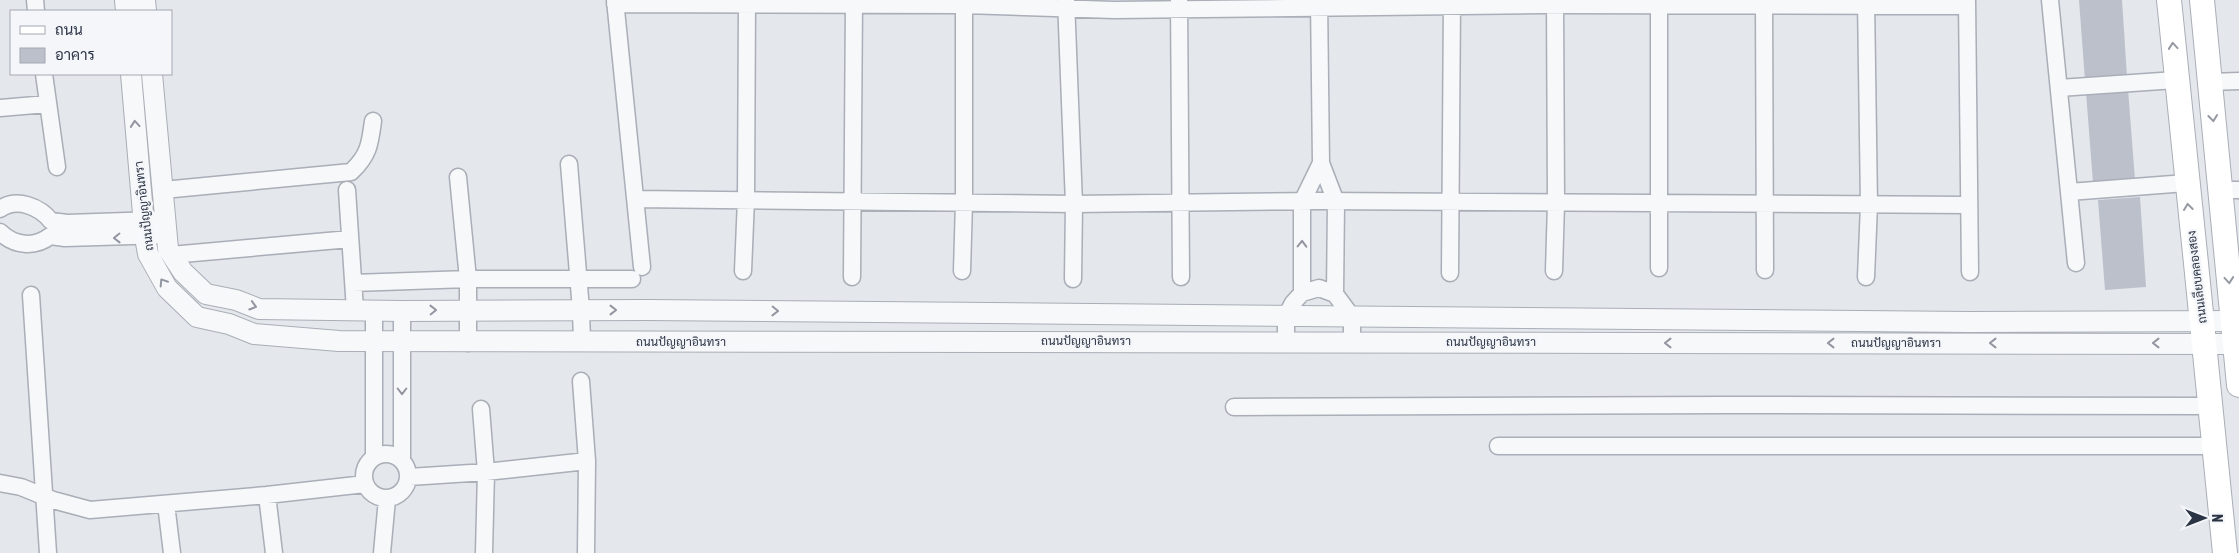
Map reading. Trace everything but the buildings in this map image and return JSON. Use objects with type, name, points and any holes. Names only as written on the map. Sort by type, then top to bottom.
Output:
[{"type":"main road","name":"ถนนเลียบคลองสอง","points":[[2169,0],[2186,183],[2225,553]]},
{"type":"main road","points":[[2202,0],[2210,82],[2230,190],[2239,385]]},
{"type":"street","points":[[2050,0],[2076,263]]},
{"type":"street","points":[[353,283],[468,279],[579,280],[637,273],[636,199],[615,2],[964,2],[1066,4],[1967,3],[1970,272]]},
{"type":"street","points":[[743,271],[746,199],[747,2]]},
{"type":"street","points":[[962,271],[964,2]]},
{"type":"street","points":[[1554,272],[1556,203],[1555,2]]},
{"type":"street","points":[[852,277],[854,3]]},
{"type":"street","points":[[1319,3],[1321,163],[1336,202],[1335,294]]},
{"type":"street","points":[[1450,273],[1452,3]]},
{"type":"street","points":[[1659,3],[1659,268]]},
{"type":"street","points":[[1764,3],[1765,270]]},
{"type":"street","points":[[1866,3],[1869,205],[1866,277]]},
{"type":"street","points":[[1066,4],[1074,204],[1073,279]]},
{"type":"street","points":[[1180,4],[1181,277]]},
{"type":"street","points":[[44,75],[57,167]]},
{"type":"street","name":"ถนนปัญญาอินทรา","points":[[131,75],[144,229],[148,254],[167,288],[197,317],[230,324],[254,334],[374,342],[468,343],[1352,342],[2236,332]]},
{"type":"street","name":"ถนนปัญญาอินทรา","points":[[152,75],[165,227],[171,255],[183,272],[206,294],[236,300],[259,309],[1969,322],[2203,332]]},
{"type":"street","points":[[2059,88],[2176,80]]},
{"type":"street","points":[[2210,82],[2239,81]]},
{"type":"street","points":[[0,108],[47,104]]},
{"type":"street","points":[[163,190],[351,172],[363,161],[369,147],[373,121]]},
{"type":"street","points":[[1286,341],[1286,316],[1302,293],[1302,202],[1321,163]]},
{"type":"street","points":[[569,164],[579,280],[582,342]]},
{"type":"street","points":[[458,177],[468,279],[468,343]]},
{"type":"street","points":[[2069,192],[2186,183]]},
{"type":"street","points":[[347,190],[353,283],[374,342],[374,457],[365,469],[365,484],[373,494],[386,499],[398,496],[406,487],[409,476],[407,468],[402,460],[389,453],[374,457]]},
{"type":"street","points":[[636,199],[1074,204],[1451,202],[1969,205]]},
{"type":"street","points":[[0,209],[15,204],[27,205],[44,212],[51,228],[65,238],[165,227]]},
{"type":"street","points":[[0,232],[8,240],[25,244],[41,242],[51,228]]},
{"type":"street","points":[[171,255],[350,239]]},
{"type":"street","points":[[1302,293],[1319,288],[1335,294],[1352,316],[1352,342]]},
{"type":"street","points":[[31,295],[48,553]]},
{"type":"street","points":[[402,311],[402,460]]},
{"type":"street","points":[[581,381],[587,461],[586,553]]},
{"type":"street","points":[[1234,407],[1716,405],[2211,406]]},
{"type":"street","points":[[481,409],[486,472],[484,553]]},
{"type":"street","points":[[1498,446],[2215,446]]},
{"type":"street","points":[[409,476],[486,472],[587,461]]},
{"type":"street","points":[[0,483],[21,487],[90,510],[268,495],[365,484]]},
{"type":"street","points":[[268,495],[274,553]]},
{"type":"street","points":[[382,553],[386,499]]},
{"type":"street","points":[[166,504],[172,553]]}]
